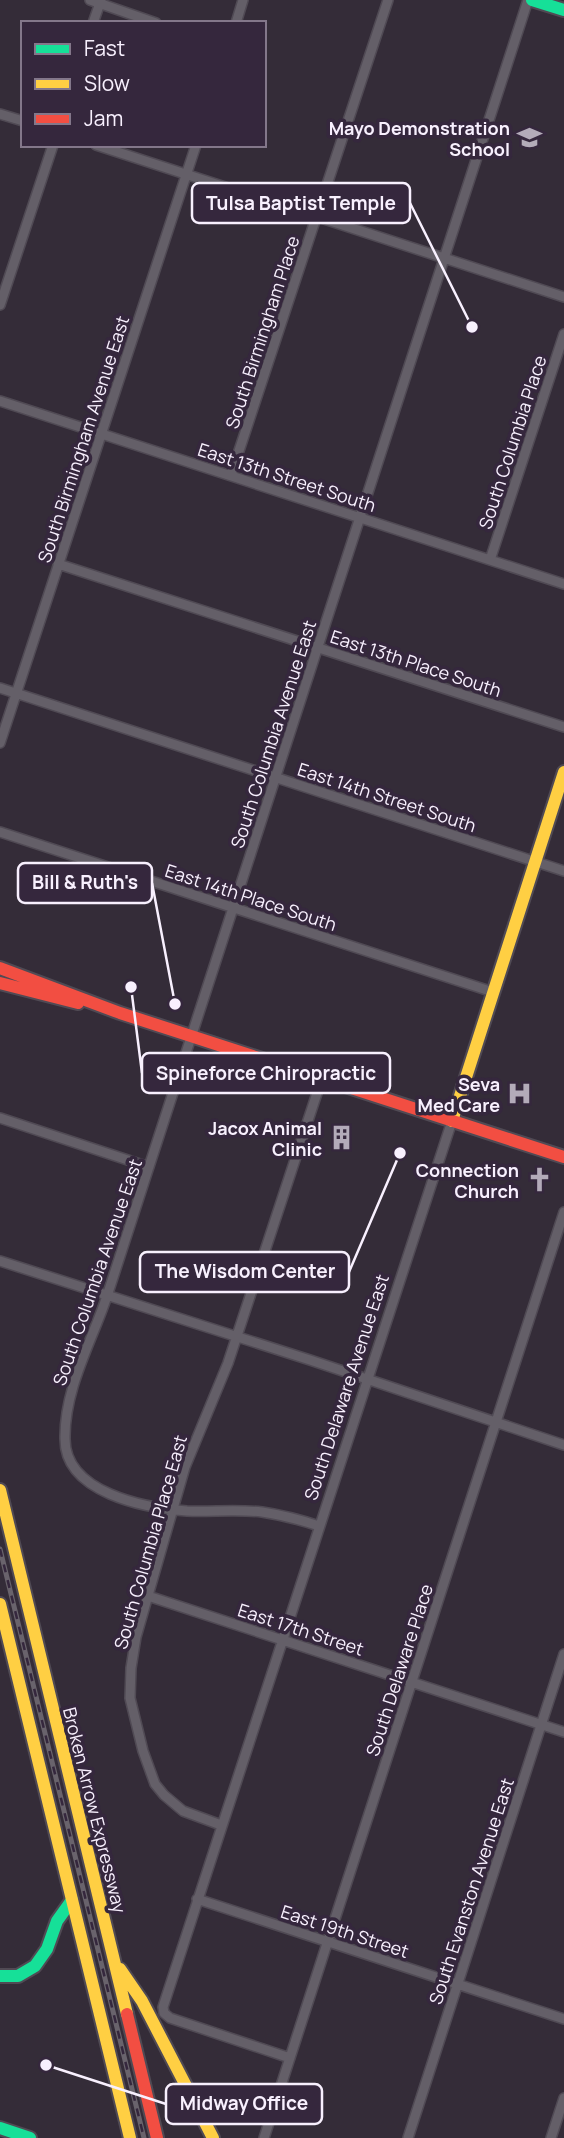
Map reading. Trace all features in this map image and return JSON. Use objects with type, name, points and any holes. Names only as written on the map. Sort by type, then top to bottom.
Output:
[{"type":"main road","points":[[530,0],[564,10]]},
{"type":"main road","name":"South Delaware Avenue East","points":[[452,1121],[564,772]]},
{"type":"main road","points":[[0,968],[120,1013],[564,1157]]},
{"type":"main road","points":[[0,983],[120,1013]]},
{"type":"main road","name":"Broken Arrow Expressway","points":[[0,1490],[157,2138]]},
{"type":"main road","points":[[0,1604],[130,2138]]},
{"type":"main road","points":[[0,1976],[18,1976],[35,1966],[51,1941],[57,1921],[72,1900]]},
{"type":"main road","points":[[114,1960],[142,2001],[213,2138]]},
{"type":"main road","points":[[0,2129],[30,2138]]},
{"type":"street","points":[[90,0],[151,21]]},
{"type":"street","points":[[237,21],[243,0]]},
{"type":"street","name":"South Birmingham Place","points":[[231,475],[388,0]]},
{"type":"street","name":"South Columbia Avenue East","points":[[173,1510],[124,1499],[92,1485],[80,1475],[66,1452],[67,1417],[81,1364],[107,1296],[530,0]]},
{"type":"street","points":[[94,21],[100,2]]},
{"type":"street","points":[[0,114],[21,120]]},
{"type":"street","points":[[0,305],[51,147]]},
{"type":"street","points":[[102,147],[564,297]]},
{"type":"street","name":"South Birmingham Avenue East","points":[[0,743],[195,147]]},
{"type":"street","name":"South Columbia Place","points":[[490,560],[564,334]]},
{"type":"street","name":"East 13th Street South","points":[[0,401],[564,584]]},
{"type":"street","name":"East 13th Place South","points":[[58,564],[564,727]]},
{"type":"street","name":"East 14th Street South","points":[[0,688],[564,871]]},
{"type":"street","name":"East 14th Place South","points":[[0,832],[493,992]]},
{"type":"street","name":"South Columbia Place East","points":[[221,1825],[195,1816],[174,1804],[155,1784],[133,1712],[129,1685],[136,1637],[194,1441],[219,1389],[237,1338],[322,1078]]},
{"type":"street","points":[[0,1118],[149,1167]]},
{"type":"street","name":"South Delaware Avenue East","points":[[290,2058],[176,2021],[164,2013],[164,2000],[452,1121]]},
{"type":"street","name":"South Delaware Place","points":[[264,2138],[564,1212]]},
{"type":"street","points":[[0,1261],[564,1445]]},
{"type":"street","points":[[173,1510],[262,1512],[319,1526]]},
{"type":"street","name":"East 17th Street","points":[[148,1596],[564,1732]]},
{"type":"street","name":"South Evanston Avenue East","points":[[408,2138],[564,1654]]},
{"type":"street","name":"East 19th Street","points":[[197,1899],[564,2019]]},
{"type":"street","points":[[551,2138],[564,2098]]},
{"type":"railway","points":[[0,1549],[144,2138]]},
{"type":"traffic: fast","points":[[532,0],[564,10]]},
{"type":"traffic: fast","points":[[0,1976],[18,1976],[35,1966],[47,1949],[57,1921],[72,1900]]},
{"type":"traffic: fast","points":[[0,2128],[30,2138]]},
{"type":"traffic: slow","points":[[452,1121],[564,772]]},
{"type":"traffic: slow","points":[[0,1490],[127,2014]]},
{"type":"traffic: slow","points":[[0,1604],[130,2138]]},
{"type":"traffic: slow","points":[[120,1969],[142,2001],[213,2138]]},
{"type":"traffic: jam","points":[[0,968],[120,1013],[564,1157]]},
{"type":"traffic: jam","points":[[0,983],[78,1003]]},
{"type":"traffic: jam","points":[[127,2014],[157,2138]]},
{"type":"place","name":"Mayo Demonstration School","points":[[530,138]]},
{"type":"place","name":"Tulsa Baptist Temple","points":[[472,327]]},
{"type":"place","name":"Spineforce Chiropractic","points":[[131,987]]},
{"type":"place","name":"Bill & Ruth's","points":[[175,1004]]},
{"type":"place","name":"Seva Med Care","points":[[520,1094]]},
{"type":"place","name":"Jacox Animal Clinic","points":[[342,1138]]},
{"type":"place","name":"The Wisdom Center","points":[[400,1153]]},
{"type":"place","name":"Connection Church","points":[[539,1180]]},
{"type":"place","name":"Midway Office","points":[[46,2065]]}]
